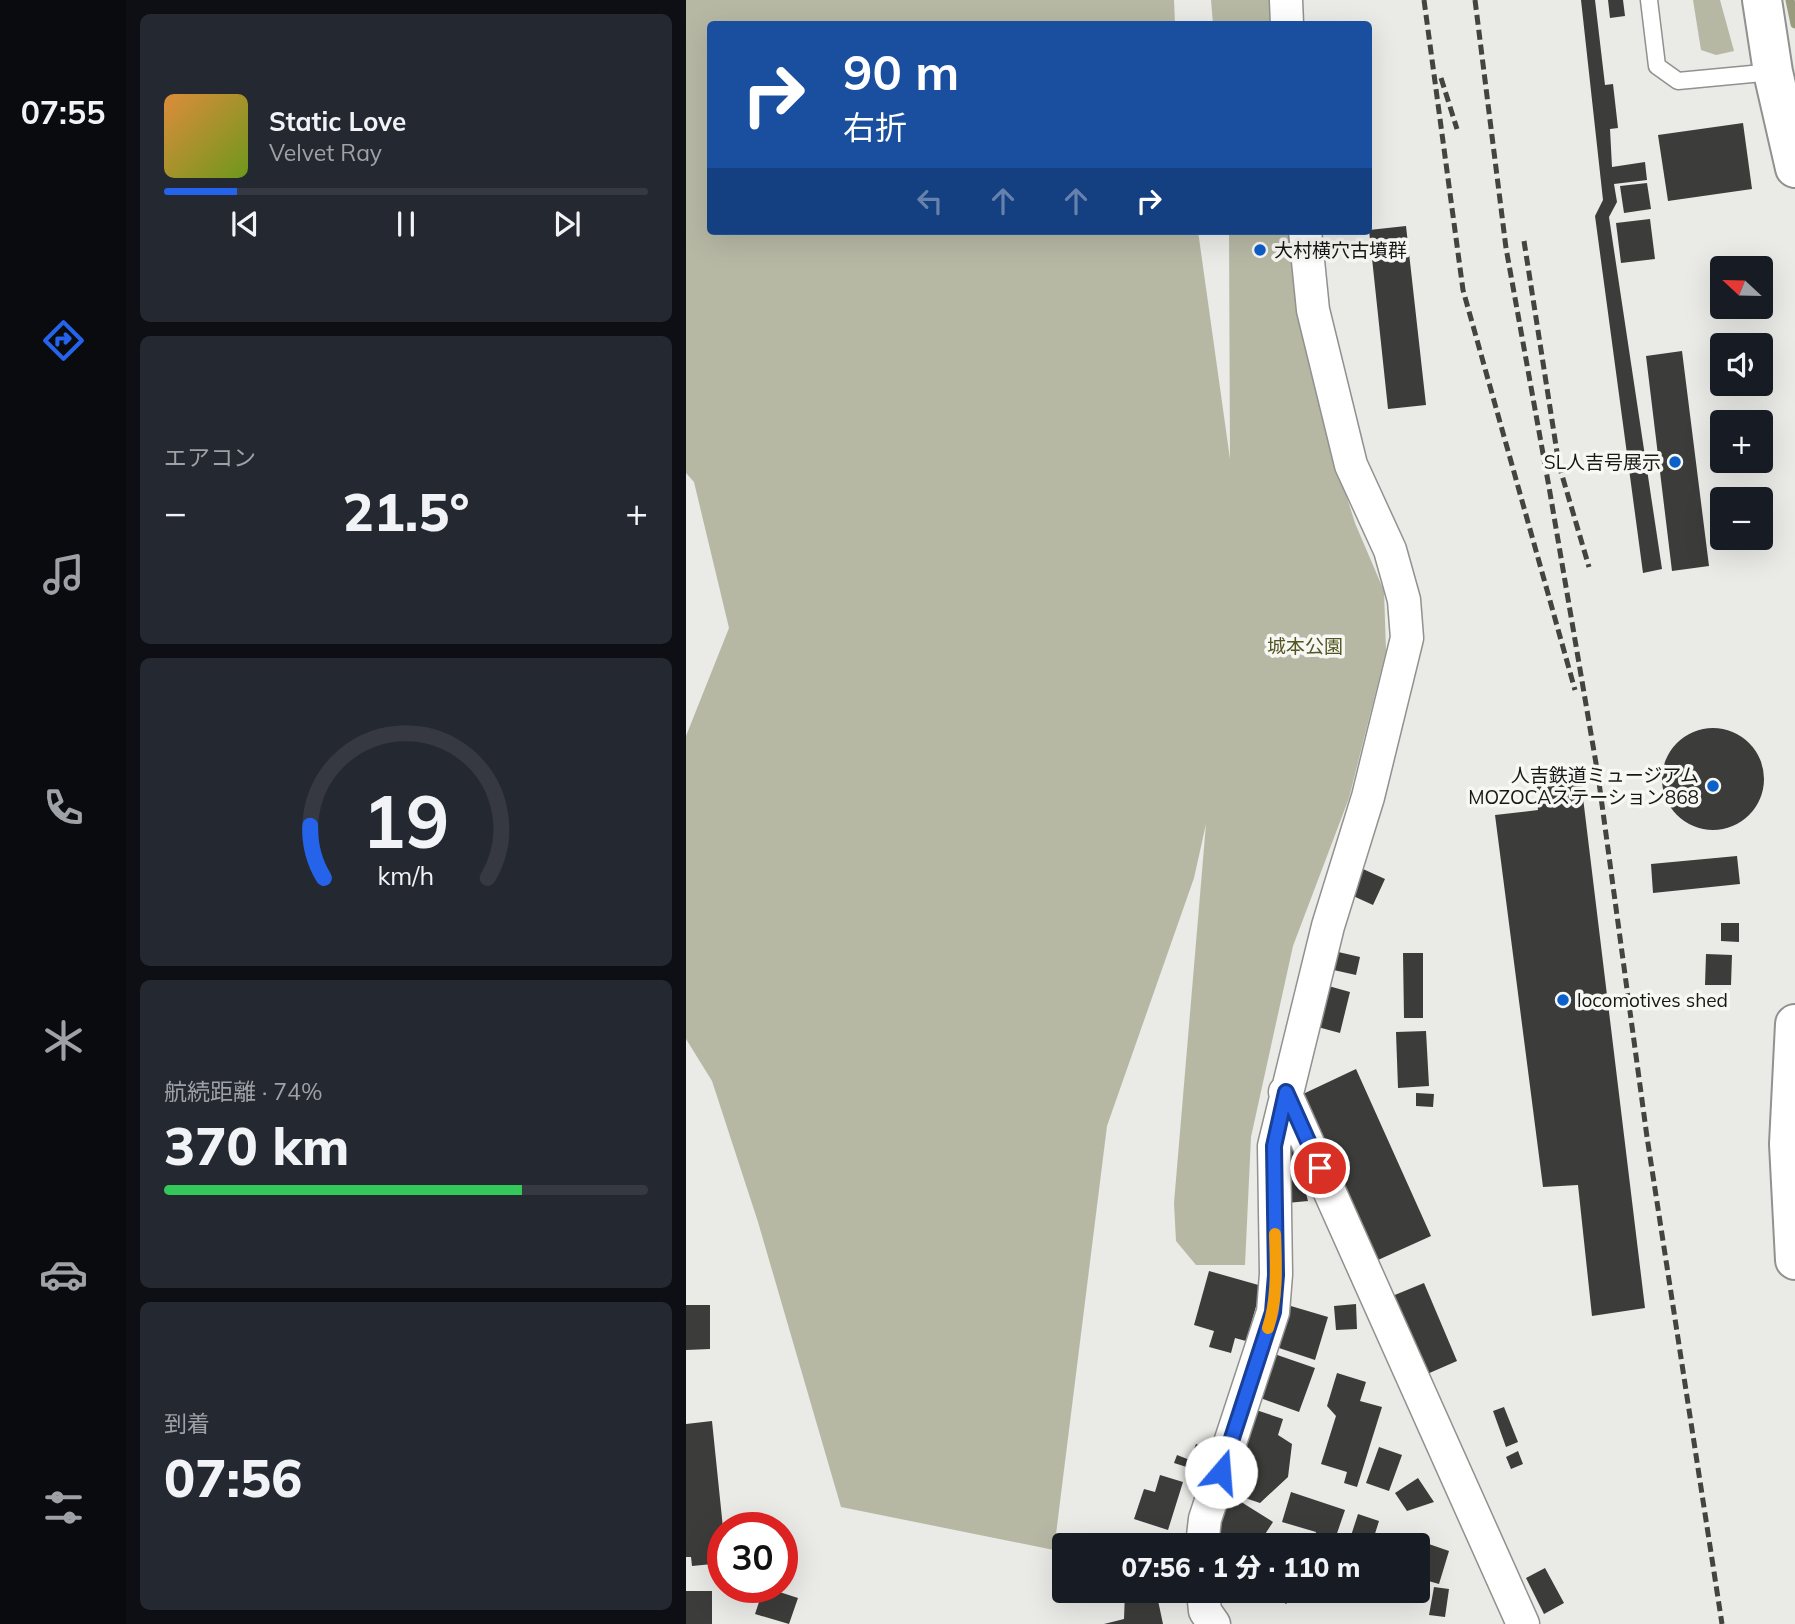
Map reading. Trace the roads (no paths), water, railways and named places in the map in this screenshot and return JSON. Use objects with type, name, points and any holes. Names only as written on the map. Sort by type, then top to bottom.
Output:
[{"type":"street","points":[[1286,0],[1287,21]]},
{"type":"street","points":[[1762,0],[1773,72],[1789,111],[1795,168]]},
{"type":"street","points":[[1203,1533],[1205,1519],[1273,1312],[1276,1275],[1274,1146],[1328,926],[1368,797],[1407,638],[1404,600],[1390,550],[1351,465],[1313,310],[1305,235]]},
{"type":"street","points":[[1795,1024],[1788,1144],[1795,1260]]},
{"type":"street","points":[[1286,1092],[1523,1624]]},
{"type":"street","points":[[1204,1603],[1205,1611],[1214,1624]]},
{"type":"lane","points":[[1649,0],[1657,66],[1678,81],[1773,72]]},
{"type":"waterway","points":[[1790,0],[1795,24]]},
{"type":"railway","points":[[1424,0],[1463,290],[1575,690]]},
{"type":"railway","points":[[1475,0],[1506,248],[1598,775],[1647,1137],[1722,1624]]},
{"type":"railway","points":[[1441,78],[1457,129]]},
{"type":"railway","points":[[1524,241],[1559,465],[1589,567]]},
{"type":"place","name":"大村横穴古墳群","points":[[1260,250]]},
{"type":"place","name":"SL人吉号展示","points":[[1675,462]]},
{"type":"place","name":"人吉鉄道ミュージアム MOZOCAステーション868","points":[[1713,786]]},
{"type":"place","name":"locomotives shed","points":[[1563,1000]]},
{"type":"park label","name":"城本公園","points":[[1305,646]]}]
